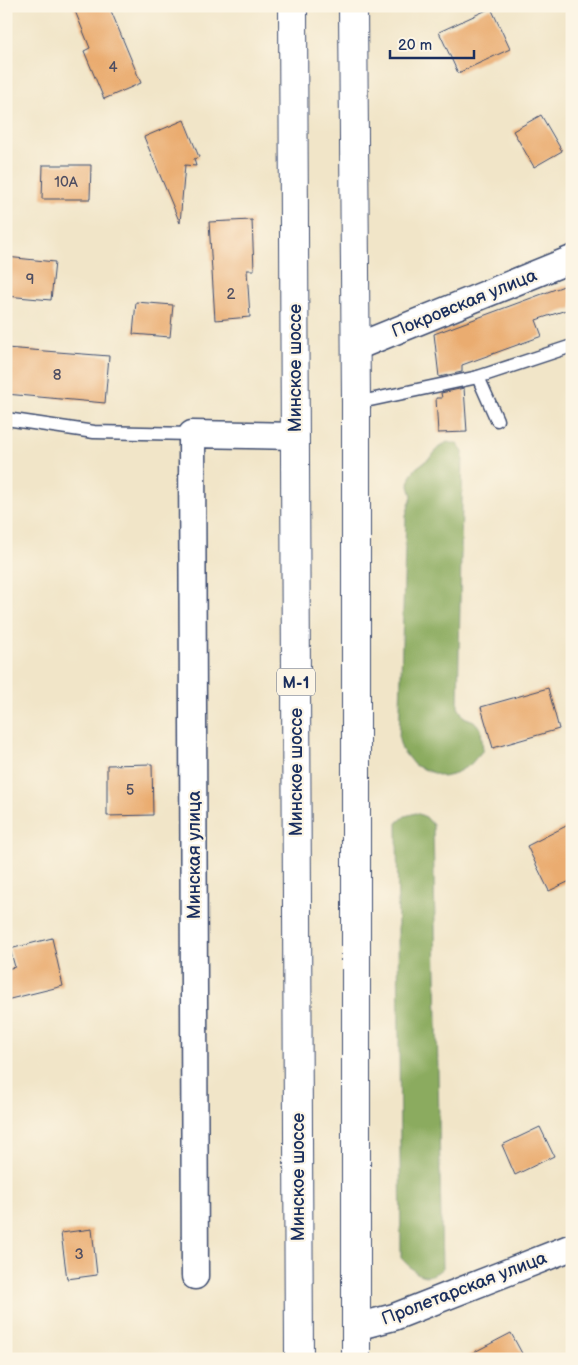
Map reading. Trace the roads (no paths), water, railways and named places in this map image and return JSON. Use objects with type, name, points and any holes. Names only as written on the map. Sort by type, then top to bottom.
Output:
[{"type":"highway","name":"Минское шоссе","points":[[293,6],[299,1359]]},
{"type":"highway","points":[[354,6],[356,1359]]},
{"type":"street","name":"Покровская улица","points":[[356,347],[572,259]]},
{"type":"street","points":[[192,434],[295,436]]},
{"type":"street","name":"Минская улица","points":[[192,434],[195,1276]]},
{"type":"street","name":"Пролетарская улица","points":[[356,1327],[394,1317],[572,1247]]},
{"type":"lane","points":[[356,403],[478,377],[572,346]]},
{"type":"lane","points":[[478,377],[497,420]]},
{"type":"lane","points":[[6,419],[94,432],[192,434]]}]
